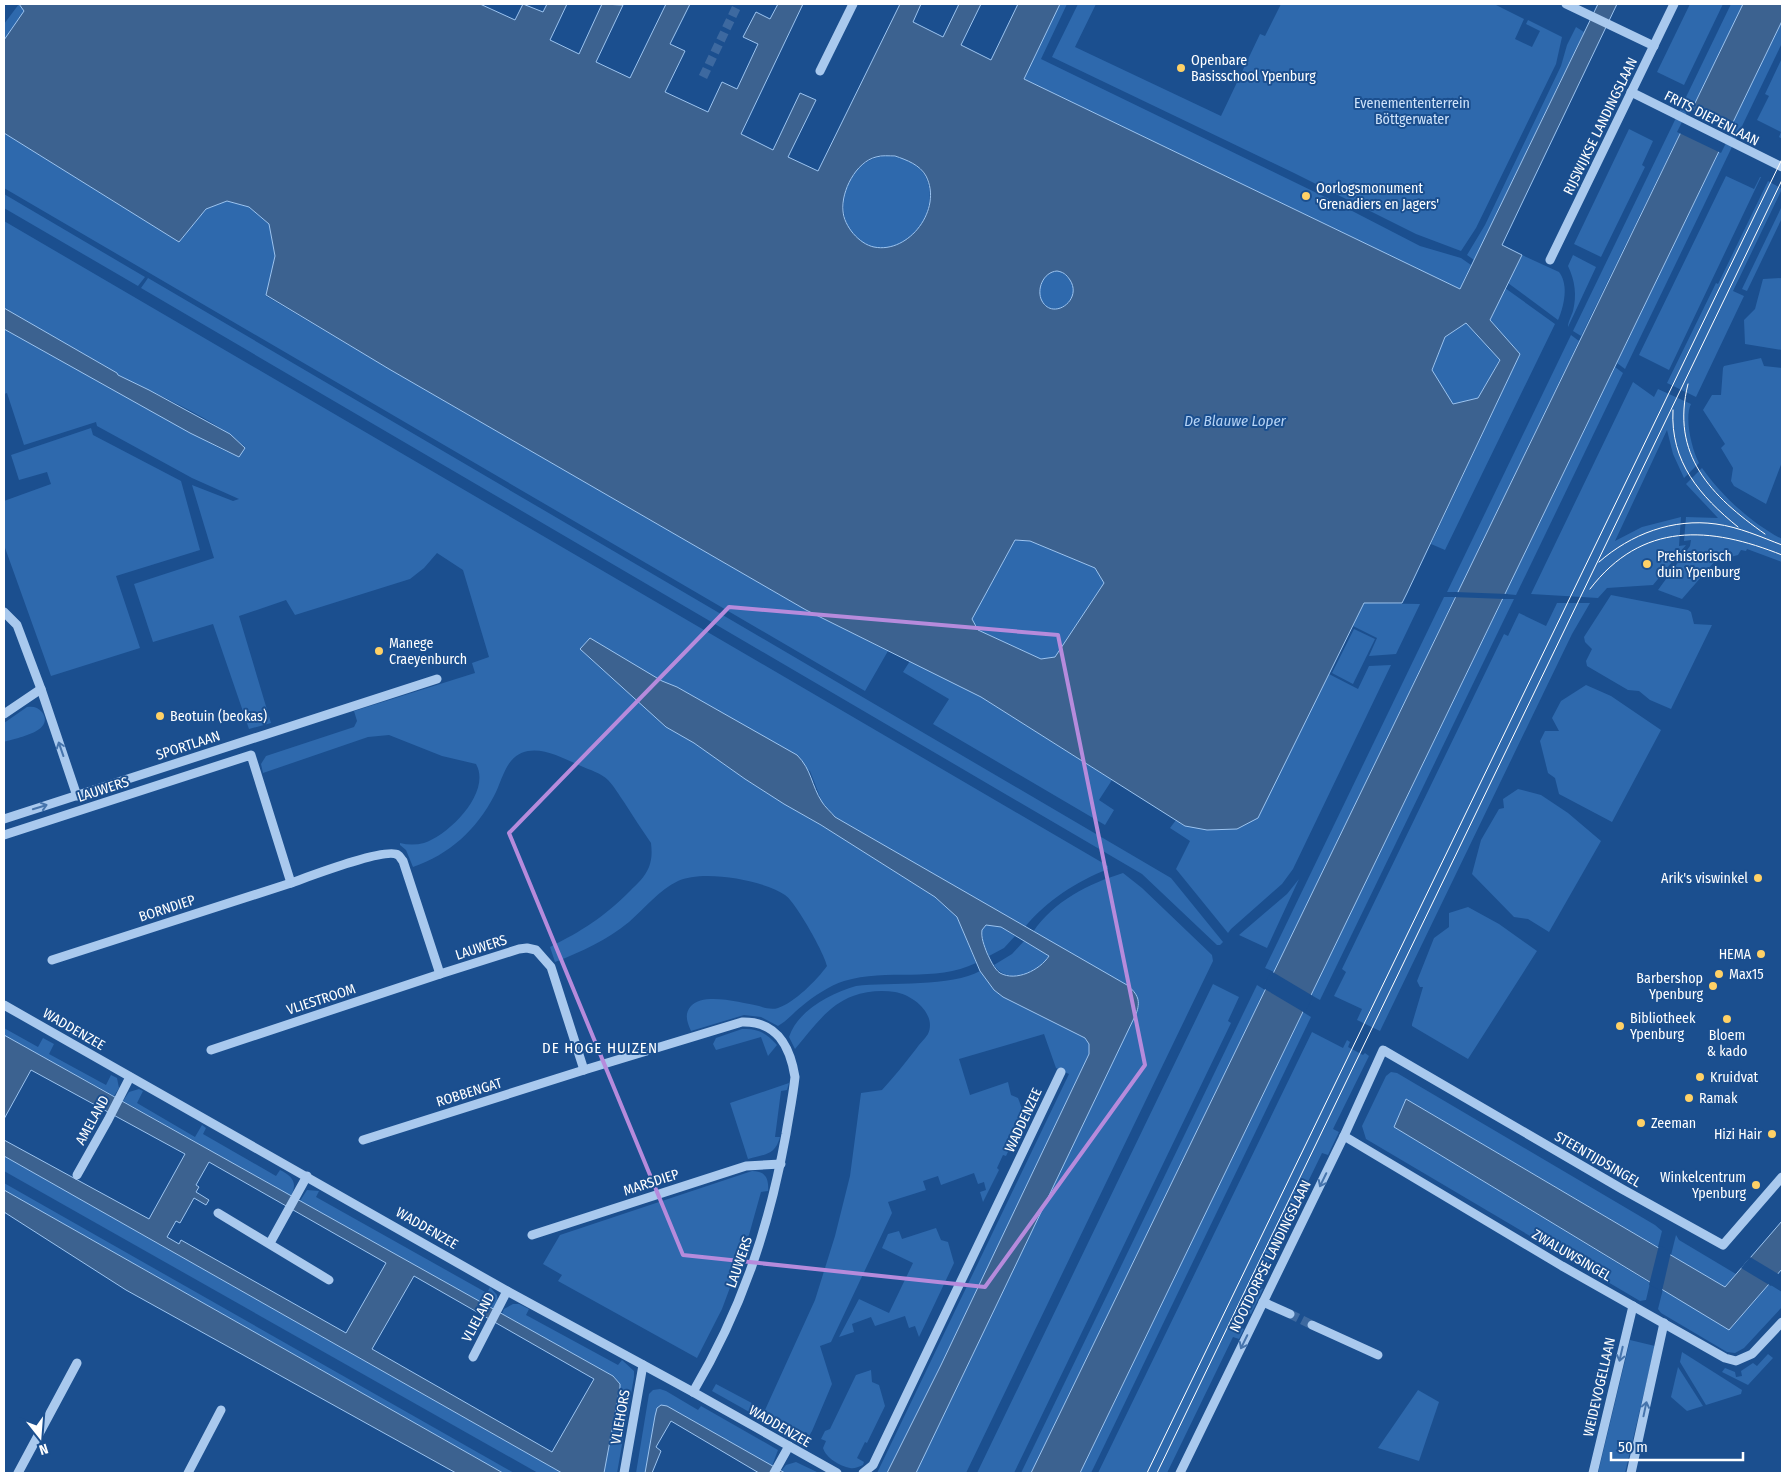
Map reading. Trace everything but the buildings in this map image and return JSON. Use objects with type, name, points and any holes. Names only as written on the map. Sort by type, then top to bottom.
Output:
[{"type":"street","points":[[820,71],[853,4]]},
{"type":"street","points":[[1568,4],[1654,46]]},
{"type":"street","name":"RIJSWIJKSE LANDINGSLAAN","points":[[1550,260],[1674,4]]},
{"type":"street","name":"FRITS DIEPENLAAN","points":[[1631,92],[1782,167]]},
{"type":"street","points":[[4,612],[17,625],[77,796]]},
{"type":"street","name":"SPORTLAAN","points":[[4,819],[437,679]]},
{"type":"street","points":[[4,714],[41,689]]},
{"type":"street","name":"LAUWERS","points":[[4,835],[252,755],[291,883],[376,855],[391,853],[398,855],[403,861],[440,974],[519,949],[536,950],[552,967],[584,1070],[742,1022],[760,1023],[778,1034],[792,1060],[795,1077],[781,1164],[760,1245],[737,1308],[714,1357],[693,1392]]},
{"type":"street","name":"BORNDIEP","points":[[52,960],[291,883]]},
{"type":"street","name":"VLIESTROOM","points":[[211,1050],[440,974]]},
{"type":"street","name":"WADDENZEE","points":[[4,1005],[507,1290],[837,1473]]},
{"type":"street","name":"NOOTDORPSE LANDINGSLAAN","points":[[1180,1473],[1344,1136],[1383,1050]]},
{"type":"street","name":"STEENTIJDSINGEL","points":[[1383,1050],[1622,1189],[1723,1245],[1782,1178]]},
{"type":"street","name":"ROBBENGAT","points":[[363,1140],[584,1070]]},
{"type":"street","name":"WADDENZEE","points":[[863,1473],[873,1465],[1061,1072]]},
{"type":"street","name":"AMELAND","points":[[77,1175],[130,1077]]},
{"type":"street","name":"ZWALUWSINGEL","points":[[1344,1136],[1725,1358],[1736,1361],[1752,1354],[1782,1322]]},
{"type":"street","name":"MARSDIEP","points":[[532,1235],[746,1166],[781,1164]]},
{"type":"street","points":[[270,1243],[307,1176]]},
{"type":"street","points":[[218,1213],[329,1280]]},
{"type":"street","name":"VLIELAND","points":[[473,1357],[507,1290]]},
{"type":"street","points":[[1263,1302],[1290,1314]]},
{"type":"street","name":"WEIDEVOGELLAAN","points":[[1593,1473],[1633,1306]]},
{"type":"street","points":[[1631,1473],[1664,1323]]},
{"type":"street","points":[[1312,1325],[1378,1356]]},
{"type":"street","points":[[18,1473],[77,1363]]},
{"type":"street","name":"VLIEHORS","points":[[624,1473],[643,1365]]},
{"type":"street","points":[[188,1473],[222,1410]]},
{"type":"street","points":[[774,1473],[789,1446]]},
{"type":"highlighted area","points":[[729,607],[1058,635],[1145,1065],[985,1287],[683,1255],[509,833]]},
{"type":"green space","points":[[19,4],[24,11],[4,40],[4,24]]},
{"type":"green space","points":[[1060,4],[1067,4],[1041,59],[1327,198],[1420,246],[1461,258],[1471,265],[1460,289],[1024,79]]},
{"type":"green space","name":"Evenemententerrein Böttgerwater","points":[[1078,4],[1096,4],[1075,47],[1221,116],[1260,34],[1265,36],[1281,4],[1494,4],[1524,19],[1515,39],[1532,47],[1540,31],[1526,24],[1528,20],[1562,37],[1556,64],[1476,228],[1461,251],[1416,234],[1294,173],[1052,57]]},
{"type":"green space","points":[[1690,4],[1723,4],[1684,85],[1657,72]]},
{"type":"green space","points":[[1731,4],[1743,4],[1581,336],[1573,331]]},
{"type":"green space","points":[[1782,21],[1782,43],[1625,369],[1617,363]]},
{"type":"green space","points":[[1576,27],[1584,32],[1474,260],[1467,255],[1485,225],[1561,66],[1567,45]]},
{"type":"green space","points":[[1782,58],[1782,139],[1779,137],[1781,132],[1757,120],[1769,96],[1765,94]]},
{"type":"green space","points":[[1629,129],[1653,141],[1642,165],[1645,167],[1601,257],[1574,244]]},
{"type":"green space","points":[[4,133],[179,242],[206,209],[227,201],[249,207],[269,224],[275,256],[266,296],[806,610],[888,651],[865,691],[4,188]]},
{"type":"green space","points":[[886,156],[908,161],[923,172],[929,187],[929,204],[924,221],[913,235],[900,245],[883,248],[865,244],[852,233],[845,219],[844,202],[848,186],[856,171],[869,161]]},
{"type":"green space","points":[[1726,176],[1754,189],[1761,177],[1669,370],[1639,355]]},
{"type":"green space","points":[[1768,181],[1782,189],[1733,291],[1744,296],[1696,397],[1667,383]]},
{"type":"green space","points":[[4,194],[145,277],[138,286],[4,208]]},
{"type":"green space","points":[[1782,206],[1782,218],[1747,291],[1742,289]]},
{"type":"green space","points":[[4,221],[1108,866],[1108,869],[1085,880],[1052,900],[1025,927],[835,817],[822,802],[810,771],[677,687],[662,681],[694,743],[784,804],[821,825],[935,897],[957,917],[976,963],[944,972],[860,977],[844,981],[817,995],[778,1026],[761,1017],[744,1015],[691,1031],[687,1021],[687,1012],[697,1002],[714,999],[773,1009],[778,1008],[805,990],[827,966],[809,928],[790,899],[763,885],[717,876],[702,876],[678,881],[658,894],[629,922],[603,940],[555,962],[550,947],[602,916],[641,880],[650,864],[652,855],[651,843],[614,788],[602,775],[555,755],[545,752],[527,751],[519,755],[508,765],[487,808],[470,830],[450,848],[413,867],[406,850],[400,843],[424,843],[456,822],[473,799],[478,787],[479,775],[476,764],[442,756],[389,735],[368,737],[263,773],[261,764],[266,756],[354,727],[357,721],[354,711],[475,673],[472,663],[489,657],[463,570],[437,553],[424,568],[410,579],[295,615],[286,600],[239,616],[271,723],[249,729],[213,624],[153,642],[134,584],[214,558],[192,485],[233,501],[239,499],[192,478],[97,426],[96,422],[24,445],[7,393],[4,394],[4,329],[219,448],[239,457],[244,446],[216,425],[118,375],[4,308]]},
{"type":"green space","points":[[1522,255],[1559,272],[1562,277],[1565,296],[1558,320],[1508,283]]},
{"type":"green space","points":[[1573,255],[1596,267],[1568,327],[1575,299],[1574,283],[1568,266]]},
{"type":"green space","points":[[1057,271],[1067,276],[1070,280],[1073,287],[1073,295],[1065,306],[1053,309],[1047,307],[1042,301],[1040,287],[1048,275]]},
{"type":"green space","points":[[148,278],[1171,878],[1223,942],[1217,945],[1142,874],[141,288]]},
{"type":"green space","points":[[1782,278],[1782,350],[1745,344],[1744,320],[1755,309],[1763,279]]},
{"type":"green space","points":[[1505,288],[1555,324],[1445,550],[1431,544],[1520,354],[1490,320]]},
{"type":"green space","points":[[1466,323],[1500,359],[1478,398],[1453,404],[1432,371],[1445,337]]},
{"type":"green space","points":[[1571,335],[1579,341],[1458,592],[1447,592]]},
{"type":"green space","points":[[1761,358],[1764,366],[1782,368],[1782,462],[1766,504],[1734,486],[1731,481],[1733,468],[1721,448],[1725,444],[1703,410],[1712,395],[1721,395],[1724,366]]},
{"type":"green space","points":[[1615,367],[1623,373],[1516,595],[1505,594]]},
{"type":"green space","points":[[1633,382],[1654,397],[1658,389],[1691,404],[1688,417],[1690,434],[1699,463],[1684,478],[1673,454],[1667,430],[1615,541],[1642,527],[1681,517],[1679,546],[1686,545],[1653,585],[1607,588],[1598,598],[1531,594]]},
{"type":"green space","points":[[91,428],[93,435],[181,481],[200,550],[116,576],[140,648],[51,676],[4,545],[4,501],[51,484],[47,472],[19,480],[11,455]]},
{"type":"green space","points":[[1702,468],[1719,489],[1748,517],[1782,539],[1782,562],[1747,549],[1746,551],[1741,550],[1738,555],[1715,561],[1682,599],[1658,590],[1690,546],[1691,540],[1684,541],[1686,517],[1718,518],[1686,484]]},
{"type":"green space","points":[[1015,540],[1030,541],[1095,568],[1104,583],[1055,657],[1041,659],[978,630],[972,619]]},
{"type":"green space","points":[[1611,595],[1688,610],[1691,612],[1694,624],[1712,625],[1671,709],[1650,700],[1639,691],[1628,690],[1587,666],[1586,661],[1592,649],[1585,642],[1584,637]]},
{"type":"green space","points":[[1444,597],[1455,597],[1274,972],[1265,968]]},
{"type":"green space","points":[[1503,599],[1514,599],[1320,1000],[1311,995]]},
{"type":"green space","points":[[1364,603],[1420,604],[1396,654],[1369,656],[1377,638],[1353,626]]},
{"type":"green space","points":[[1557,603],[1590,603],[1572,634],[1380,1031],[1357,1020],[1362,1009],[1334,996],[1346,972],[1342,969],[1504,634],[1508,636],[1519,613],[1546,626]]},
{"type":"green space","points":[[1354,629],[1375,639],[1353,684],[1332,673]]},
{"type":"green space","points":[[910,661],[981,697],[1112,780],[1099,800],[1114,810],[1105,825],[933,724],[949,699],[903,672]]},
{"type":"green space","points":[[1391,665],[1293,869],[1282,884],[1228,933],[1176,869],[1190,841],[1170,828],[1176,820],[1185,826],[1292,747],[1329,674],[1358,689],[1369,666]]},
{"type":"green space","points":[[1586,685],[1611,696],[1661,730],[1612,822],[1559,794],[1555,778],[1548,773],[1540,741],[1545,731],[1559,731],[1552,718],[1561,701]]},
{"type":"green space","points":[[27,707],[35,707],[42,712],[45,719],[44,725],[25,736],[4,742],[4,723]]},
{"type":"green space","points":[[1518,789],[1541,795],[1568,813],[1601,841],[1549,932],[1528,919],[1514,917],[1472,874],[1481,840],[1499,809],[1504,808],[1503,799]]},
{"type":"green space","points":[[1123,873],[1142,888],[1212,955],[1213,961],[966,1473],[916,1473],[1139,1006],[1127,985],[1033,932],[1051,911],[1073,895],[1097,882]]},
{"type":"green space","points":[[1299,879],[1267,948],[1239,935],[1287,894]]},
{"type":"green space","points":[[1468,907],[1499,924],[1537,951],[1468,1059],[1412,1026],[1412,1024],[1423,987],[1420,987],[1417,981],[1434,938],[1449,927],[1449,913]]},
{"type":"green space","points":[[986,925],[1001,927],[1015,936],[1004,948],[989,956],[983,942],[982,930]]},
{"type":"green space","points":[[1024,941],[1049,956],[1038,968],[1022,975],[1014,976],[1007,975],[994,965],[1012,954]]},
{"type":"green space","points":[[980,971],[994,990],[1003,997],[1085,1038],[1089,1044],[1089,1054],[941,1365],[887,1473],[877,1473],[1069,1074],[1056,1068],[1044,1034],[959,1059],[970,1095],[1008,1082],[1011,1095],[1018,1098],[1025,1117],[1006,1156],[1003,1155],[997,1168],[999,1170],[983,1202],[980,1192],[986,1190],[984,1182],[978,1184],[974,1173],[941,1185],[938,1176],[923,1181],[926,1190],[888,1202],[892,1213],[831,1342],[820,1346],[832,1384],[809,1436],[806,1432],[796,1437],[790,1436],[768,1423],[771,1418],[762,1413],[760,1418],[712,1391],[716,1384],[765,1410],[815,1300],[835,1236],[850,1176],[861,1093],[882,1090],[927,1036],[930,1027],[926,1013],[916,1001],[895,992],[879,991],[858,994],[836,1005],[821,1018],[795,1049],[789,1037],[793,1027],[816,1004],[836,993],[856,986],[954,980]]},
{"type":"green space","points":[[1213,984],[1239,997],[1228,1021],[1231,1023],[1014,1473],[977,1473]]},
{"type":"green space","points":[[1257,985],[1265,990],[1031,1473],[1021,1473]]},
{"type":"green space","points":[[1303,1012],[1311,1017],[1091,1473],[1080,1473]]},
{"type":"green space","points":[[4,1028],[38,1047],[43,1038],[54,1044],[49,1054],[106,1085],[111,1075],[117,1078],[119,1088],[114,1096],[4,1035]]},
{"type":"green space","points":[[742,1029],[753,1029],[761,1032],[777,1045],[768,1056],[761,1037],[716,1050],[713,1044],[716,1038]]},
{"type":"green space","points":[[1312,1032],[1343,1048],[1347,1040],[1350,1042],[1348,1047],[1369,1056],[1333,1129],[1339,1132],[1328,1155],[1322,1153],[1258,1285],[1263,1289],[1251,1314],[1245,1312],[1238,1326],[1244,1329],[1239,1339],[1233,1337],[1167,1473],[1098,1473]]},
{"type":"green space","points":[[1391,1072],[1397,1073],[1655,1225],[1662,1231],[1658,1247],[1406,1099],[1394,1127],[1650,1283],[1646,1300],[1640,1301],[1366,1139],[1362,1126],[1386,1076]]},
{"type":"green space","points":[[789,1083],[787,1090],[781,1091],[775,1137],[780,1137],[778,1143],[772,1151],[748,1159],[730,1103]]},
{"type":"green space","points":[[139,1089],[143,1091],[137,1103],[195,1137],[202,1125],[206,1128],[203,1134],[276,1176],[280,1170],[291,1177],[294,1187],[291,1196],[123,1101],[129,1092]]},
{"type":"green space","points":[[4,1156],[562,1473],[538,1473],[4,1171]]},
{"type":"green space","points":[[752,1171],[761,1172],[766,1176],[768,1191],[761,1192],[747,1242],[722,1309],[697,1358],[558,1281],[562,1275],[543,1264],[560,1235]]},
{"type":"green space","points":[[4,1183],[514,1473],[503,1473],[4,1190]]},
{"type":"green space","points":[[307,1190],[319,1191],[316,1197],[487,1293],[490,1287],[497,1295],[498,1302],[493,1309],[300,1201]]},
{"type":"green space","points":[[936,1228],[941,1240],[948,1242],[954,1263],[919,1337],[915,1326],[909,1328],[905,1316],[875,1326],[871,1317],[852,1324],[854,1332],[839,1337],[859,1299],[889,1313],[913,1263],[882,1248],[888,1234],[899,1231],[902,1239]]},
{"type":"green space","points":[[1676,1235],[1679,1240],[1736,1274],[1725,1287],[1671,1255]]},
{"type":"green space","points":[[1769,1284],[1782,1292],[1782,1307],[1744,1348],[1735,1353],[1727,1352],[1661,1313],[1658,1309],[1663,1289],[1729,1330]]},
{"type":"green space","points":[[513,1304],[519,1304],[529,1309],[526,1315],[618,1365],[622,1360],[634,1371],[617,1473],[604,1473],[620,1384],[613,1376],[502,1314],[504,1309]]},
{"type":"green space","points":[[1630,1340],[1655,1346],[1625,1473],[1598,1473]]},
{"type":"green space","points":[[1682,1352],[1742,1390],[1741,1394],[1706,1405],[1680,1362]]},
{"type":"green space","points":[[1768,1354],[1773,1358],[1748,1385],[1722,1372],[1725,1368],[1735,1372],[1736,1377],[1742,1376],[1741,1371],[1753,1363],[1757,1366]]},
{"type":"green space","points":[[1678,1367],[1703,1406],[1687,1411],[1671,1397]]},
{"type":"green space","points":[[871,1370],[872,1382],[879,1385],[885,1406],[867,1443],[865,1442],[857,1458],[864,1462],[863,1465],[850,1468],[838,1463],[827,1455],[823,1448],[826,1441],[821,1439],[825,1431],[830,1429],[856,1375]]},
{"type":"green space","points":[[660,1389],[698,1410],[701,1406],[778,1450],[772,1466],[661,1405],[655,1416],[645,1473],[636,1473],[649,1394],[653,1390]]},
{"type":"green space","points":[[1418,1390],[1439,1402],[1419,1461],[1378,1448]]},
{"type":"green space","points":[[796,1462],[819,1473],[785,1473],[781,1471],[786,1465]]},
{"type":"water","name":"De Blauwe Loper","points":[[19,4],[480,4],[515,20],[523,4],[543,12],[547,4],[567,4],[550,40],[579,54],[602,4],[623,5],[596,62],[630,78],[666,4],[690,4],[670,44],[685,51],[665,92],[708,112],[722,82],[737,89],[758,44],[743,37],[756,12],[770,19],[778,4],[803,4],[741,134],[773,150],[800,93],[816,100],[788,157],[818,171],[900,4],[921,4],[913,22],[943,37],[959,4],[981,4],[961,45],[991,60],[1018,4],[1060,4],[1024,79],[1460,289],[1598,4],[1617,4],[1502,245],[1522,255],[1490,320],[1520,354],[1407,593],[1402,603],[1364,603],[1258,818],[1237,829],[1207,830],[1185,826],[981,697],[806,610],[389,369],[266,295],[275,256],[269,224],[249,207],[227,201],[206,209],[179,242],[4,133],[4,40],[24,11]],"holes":[[[883,156],[895,156],[913,163],[920,169],[926,176],[930,189],[930,202],[920,226],[910,236],[899,244],[887,247],[874,247],[863,242],[849,228],[844,217],[843,203],[847,186],[856,171],[869,160]],[[1052,272],[1061,272],[1067,276],[1073,287],[1073,295],[1070,301],[1065,306],[1053,309],[1047,307],[1040,297],[1042,282]],[[1466,323],[1500,360],[1478,398],[1453,404],[1432,370],[1445,337]],[[1015,540],[1030,541],[1095,568],[1104,583],[1055,657],[1041,659],[978,630],[972,619]]]},
{"type":"water","points":[[1743,4],[1782,4],[1782,21],[1080,1473],[1031,1473]]},
{"type":"water","points":[[4,308],[118,375],[230,434],[245,448],[239,457],[190,433],[4,329]]},
{"type":"water","points":[[590,638],[662,681],[677,687],[797,755],[806,766],[822,802],[835,817],[1127,985],[1134,991],[1137,998],[1136,1014],[916,1473],[887,1473],[941,1365],[1089,1054],[1089,1044],[1085,1038],[1003,997],[994,990],[980,971],[957,917],[935,897],[821,825],[784,804],[694,743],[666,727],[580,649]],"holes":[[[986,925],[1001,927],[1049,956],[1040,966],[1027,973],[1013,976],[1000,973],[987,953],[983,942],[982,930]]]},
{"type":"water","points":[[4,1035],[613,1376],[620,1384],[620,1387],[604,1473],[562,1473],[4,1156],[4,1140],[149,1219],[185,1154],[31,1070],[4,1119]],"holes":[[[209,1162],[386,1263],[346,1333],[181,1240],[179,1244],[167,1237],[176,1221],[180,1223],[194,1198],[206,1205],[209,1200],[196,1192],[199,1187],[196,1185]],[[414,1276],[594,1379],[552,1452],[372,1349]]]},
{"type":"water","points":[[1406,1099],[1725,1287],[1782,1221],[1782,1269],[1729,1330],[1394,1127]]},
{"type":"water","points":[[4,1190],[503,1473],[456,1473],[126,1290],[4,1212]]},
{"type":"water","points":[[661,1405],[667,1406],[785,1473],[759,1473],[671,1421],[656,1447],[661,1451],[652,1473],[645,1473],[655,1416],[657,1408]]},
{"type":"pier","points":[[1689,108],[1733,129],[1721,153],[1677,132]]},
{"type":"pier","points":[[1455,592],[1508,594],[1505,599],[1452,597]]},
{"type":"pier","points":[[1271,971],[1313,996],[1305,1013],[1263,988]]},
{"type":"pier","points":[[1659,1245],[1671,1252],[1662,1291],[1649,1285]]},
{"type":"pier","points":[[1750,1257],[1780,1275],[1771,1286],[1741,1268]]},
{"type":"tunnel","points":[[703,77],[738,4]]},
{"type":"tunnel","points":[[1290,1314],[1312,1325]]},
{"type":"tram line","points":[[1147,1473],[1782,159]]},
{"type":"tram line","points":[[1157,1473],[1782,180]]},
{"type":"tram line","points":[[1688,384],[1684,409],[1685,432],[1690,453],[1712,489],[1745,520],[1765,534]]},
{"type":"tram line","points":[[1673,410],[1673,429],[1682,462],[1690,476],[1711,503],[1738,527]]},
{"type":"tram line","points":[[1599,562],[1611,552],[1639,536],[1653,530],[1684,523],[1725,525],[1782,545]]},
{"type":"tram line","points":[[1590,589],[1610,567],[1632,551],[1655,541],[1678,536],[1703,535],[1729,539],[1755,545],[1782,555]]},
{"type":"place","name":"Openbare Basisschool Ypenburg","points":[[1181,68]]},
{"type":"place","name":"Oorlogsmonument 'Grenadiers en Jagers'","points":[[1306,196]]},
{"type":"place","name":"Prehistorisch duin Ypenburg","points":[[1647,564]]},
{"type":"place","name":"Manege Craeyenburch","points":[[379,651]]},
{"type":"place","name":"Beotuin (beokas)","points":[[160,716]]},
{"type":"place","name":"Arik's viswinkel","points":[[1758,878]]},
{"type":"place","name":"HEMA","points":[[1761,954]]},
{"type":"place","name":"Max15","points":[[1719,974]]},
{"type":"place","name":"Barbershop Ypenburg","points":[[1713,986]]},
{"type":"place","name":"Bloem & kado","points":[[1727,1019]]},
{"type":"place","name":"Bibliotheek Ypenburg","points":[[1620,1026]]},
{"type":"place","name":"Kruidvat","points":[[1700,1077]]},
{"type":"place","name":"Ramak","points":[[1689,1098]]},
{"type":"place","name":"Zeeman","points":[[1641,1123]]},
{"type":"place","name":"Hizi Hair","points":[[1772,1134]]},
{"type":"place","name":"Winkelcentrum Ypenburg","points":[[1756,1185]]},
{"type":"district","name":"DE HOGE HUIZEN","points":[[600,1048]]}]
